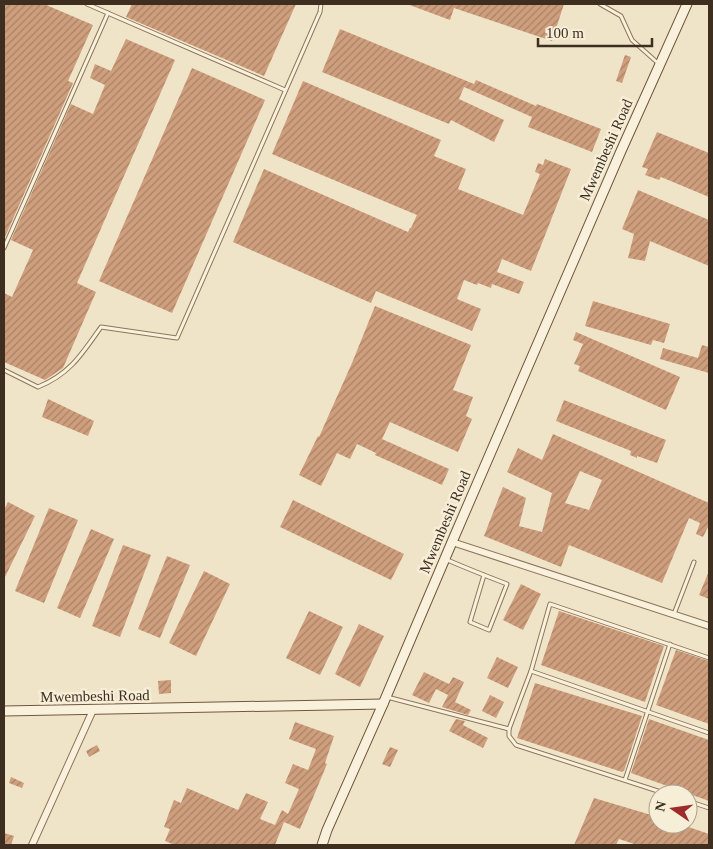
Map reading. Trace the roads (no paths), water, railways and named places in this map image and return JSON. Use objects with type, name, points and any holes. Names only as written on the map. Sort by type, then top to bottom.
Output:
[{"type":"street","name":"Mwembeshi Road","points":[[4,711],[385,701],[445,558],[686,4]]},
{"type":"street","points":[[452,542],[709,626]]},
{"type":"street","points":[[322,845],[385,701]]},
{"type":"street","points":[[32,845],[93,710]]},
{"type":"lane","points":[[87,4],[285,90]]},
{"type":"lane","points":[[4,370],[38,387],[55,380],[74,363],[101,327],[177,338],[320,12],[321,4]]},
{"type":"lane","points":[[600,4],[621,16],[632,40],[660,64]]},
{"type":"lane","points":[[4,248],[108,13]]},
{"type":"lane","points":[[445,558],[508,584],[490,630],[470,622],[484,575]]},
{"type":"lane","points":[[673,615],[694,562]]},
{"type":"lane","points":[[648,788],[516,745],[509,736],[509,729],[530,671],[550,604],[709,658]]},
{"type":"lane","points":[[625,780],[670,644]]},
{"type":"lane","points":[[530,671],[709,732]]},
{"type":"lane","points":[[385,701],[509,729]]}]
